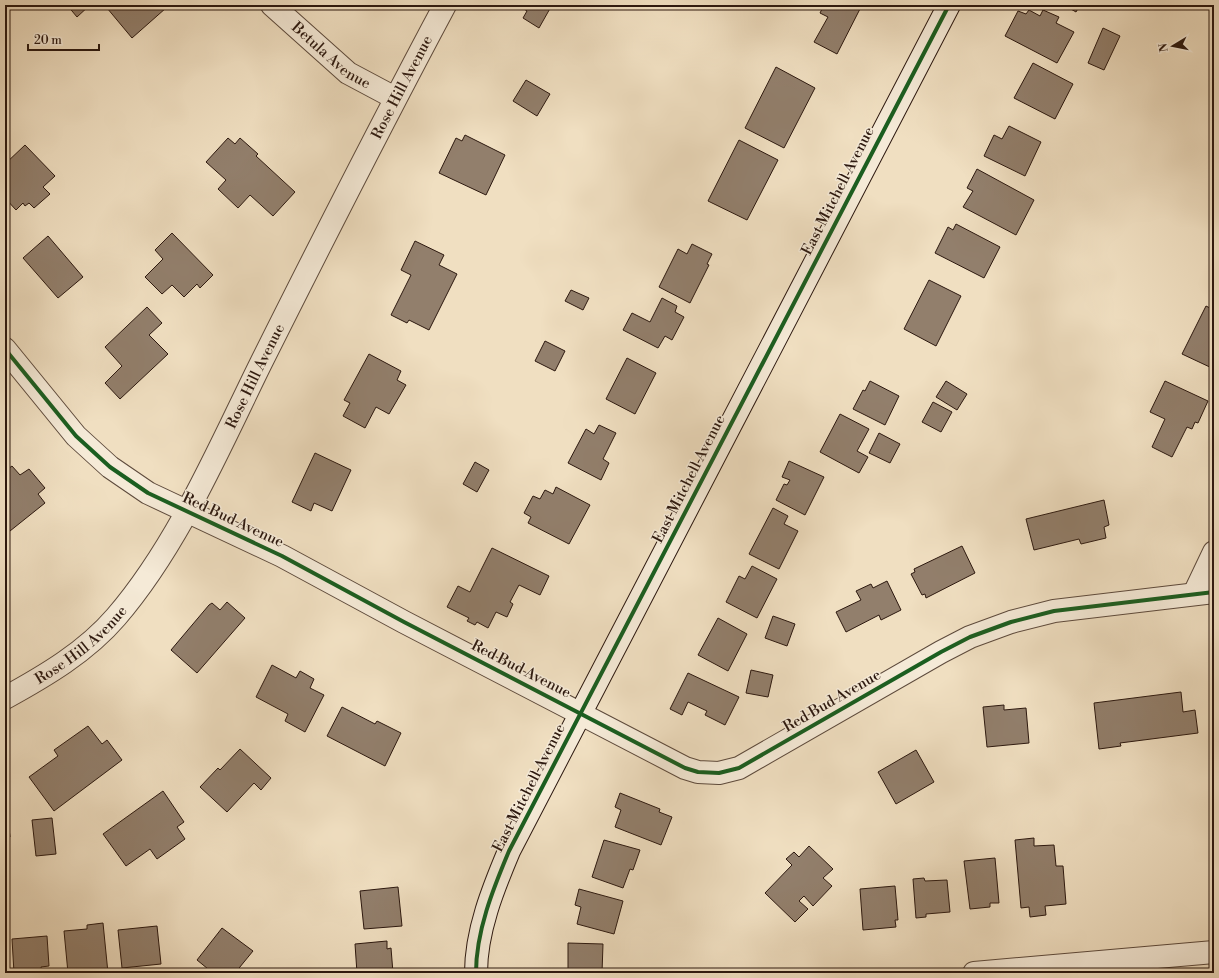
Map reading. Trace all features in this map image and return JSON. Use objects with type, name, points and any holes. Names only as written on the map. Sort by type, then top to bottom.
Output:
[{"type":"street","name":"Betula Avenue","points":[[272,5],[348,73],[396,98]]},
{"type":"street","name":"Rose Hill Avenue","points":[[5,698],[45,676],[86,647],[114,619],[143,584],[187,512],[396,98],[445,5]]},
{"type":"street","name":"East Mitchell Avenue","points":[[476,973],[483,925],[496,882],[509,851],[949,5]]},
{"type":"street","name":"Red Bud Avenue","points":[[5,348],[76,436],[110,467],[148,493],[282,556],[404,622],[685,768],[698,772],[719,773],[738,768],[941,652],[977,634],[1011,622],[1054,612],[1204,593]]},
{"type":"street","points":[[1204,593],[1214,552]]},
{"type":"street","points":[[974,973],[1214,952]]},
{"type":"building","points":[[67,5],[90,5],[77,17]]},
{"type":"building","points":[[108,5],[163,5],[166,8],[132,38],[107,8],[109,6]]},
{"type":"building","points":[[518,5],[552,5],[539,28],[523,18],[527,11]]},
{"type":"building","points":[[824,5],[862,5],[837,54],[814,42],[828,17],[820,13]]},
{"type":"building","points":[[1064,5],[1080,5],[1076,12]]},
{"type":"building","points":[[1029,10],[1040,16],[1043,10],[1059,17],[1056,23],[1074,32],[1057,63],[1005,36],[1018,11],[1026,14]]},
{"type":"building","points":[[1103,28],[1120,36],[1104,70],[1088,63]]},
{"type":"building","points":[[1033,63],[1073,84],[1055,119],[1014,98]]},
{"type":"building","points":[[776,67],[815,88],[784,148],[745,128]]},
{"type":"building","points":[[526,80],[550,94],[537,116],[513,101]]},
{"type":"building","points":[[1009,126],[1041,142],[1025,176],[984,156],[994,135],[1002,139]]},
{"type":"building","points":[[465,135],[505,155],[486,195],[439,173],[456,138],[462,141]]},
{"type":"building","points":[[228,138],[235,144],[240,138],[258,154],[256,156],[295,192],[273,216],[250,195],[238,208],[218,189],[226,180],[206,162]]},
{"type":"building","points":[[739,140],[778,160],[747,220],[708,201]]},
{"type":"building","points":[[25,145],[55,176],[43,187],[50,194],[34,208],[29,203],[25,206],[23,203],[16,210],[5,198],[5,164]]},
{"type":"building","points":[[977,169],[1034,200],[1016,235],[963,207],[973,191],[967,188]]},
{"type":"building","points":[[956,224],[1000,247],[984,278],[935,253],[948,227],[953,230]]},
{"type":"building","points":[[172,233],[213,275],[200,288],[197,284],[184,297],[172,285],[162,294],[145,277],[163,259],[155,250]]},
{"type":"building","points":[[48,236],[83,277],[58,298],[23,258]]},
{"type":"building","points":[[415,241],[444,255],[439,265],[457,274],[429,330],[409,320],[407,323],[391,315],[411,275],[401,270]]},
{"type":"building","points":[[692,244],[712,254],[707,264],[709,265],[690,303],[659,287],[678,249],[687,254]]},
{"type":"building","points":[[929,280],[961,296],[936,346],[904,329]]},
{"type":"building","points":[[571,290],[589,298],[583,310],[565,301]]},
{"type":"building","points":[[662,298],[677,306],[675,312],[684,317],[672,340],[665,336],[658,348],[623,330],[632,313],[650,322]]},
{"type":"building","points":[[1206,306],[1214,310],[1214,369],[1182,354]]},
{"type":"building","points":[[147,307],[162,323],[149,335],[168,354],[120,399],[105,383],[122,366],[105,347]]},
{"type":"building","points":[[545,341],[565,351],[555,371],[535,361]]},
{"type":"building","points":[[369,354],[401,371],[397,380],[406,385],[389,414],[376,407],[365,428],[343,416],[350,403],[344,400]]},
{"type":"building","points":[[627,358],[656,373],[635,414],[606,399]]},
{"type":"building","points":[[870,381],[899,396],[885,425],[853,409],[863,390],[865,391]]},
{"type":"building","points":[[946,381],[967,394],[957,410],[936,397]]},
{"type":"building","points":[[1165,381],[1208,401],[1198,423],[1195,422],[1192,429],[1187,427],[1172,457],[1152,447],[1165,419],[1150,412]]},
{"type":"building","points":[[933,402],[952,412],[941,432],[922,422]]},
{"type":"building","points":[[840,414],[869,429],[857,451],[868,457],[859,473],[820,452]]},
{"type":"building","points":[[599,425],[616,433],[603,459],[609,463],[601,480],[568,463],[586,429],[594,434]]},
{"type":"building","points":[[879,433],[900,444],[890,463],[869,453]]},
{"type":"building","points":[[315,453],[351,470],[332,511],[314,503],[311,511],[292,502]]},
{"type":"building","points":[[789,461],[824,477],[805,515],[776,500],[784,484],[787,485],[790,480],[782,477]]},
{"type":"building","points":[[475,462],[489,470],[477,492],[463,484]]},
{"type":"building","points":[[12,466],[20,475],[29,469],[45,488],[38,494],[45,503],[5,535],[5,471]]},
{"type":"building","points":[[556,487],[590,505],[569,544],[528,523],[531,517],[524,513],[533,496],[540,499],[545,490],[553,494]]},
{"type":"building","points":[[1104,500],[1109,525],[1104,527],[1106,538],[1081,544],[1079,539],[1034,550],[1026,519]]},
{"type":"building","points":[[773,508],[788,516],[784,524],[798,531],[779,569],[749,554]]},
{"type":"building","points":[[962,546],[975,573],[926,598],[925,594],[922,595],[911,574],[915,572],[914,569]]},
{"type":"building","points":[[492,548],[549,576],[540,595],[519,585],[510,602],[513,604],[507,617],[496,612],[488,628],[477,622],[475,625],[467,621],[469,618],[447,607],[458,586],[470,592]]},
{"type":"building","points":[[752,566],[777,579],[757,618],[726,602],[739,576],[745,579]]},
{"type":"building","points":[[887,581],[901,610],[881,620],[879,615],[846,632],[836,612],[861,600],[856,591],[871,584],[873,588]]},
{"type":"building","points":[[227,602],[245,618],[197,673],[171,650],[209,605],[212,603],[220,610]]},
{"type":"building","points":[[773,616],[795,624],[787,646],[765,638]]},
{"type":"building","points":[[718,618],[747,634],[728,671],[698,655]]},
{"type":"building","points":[[272,665],[296,678],[300,671],[314,679],[310,688],[324,695],[305,732],[285,721],[288,714],[256,697]]},
{"type":"building","points":[[751,670],[773,675],[768,697],[746,693]]},
{"type":"building","points":[[688,673],[739,697],[725,725],[705,715],[707,711],[688,702],[682,715],[670,709]]},
{"type":"building","points":[[1181,692],[1183,712],[1195,710],[1198,733],[1120,743],[1121,746],[1099,749],[1094,703]]},
{"type":"building","points":[[1004,705],[1004,710],[1026,708],[1029,743],[987,747],[983,707]]},
{"type":"building","points":[[342,707],[375,724],[377,721],[401,733],[385,766],[327,736]]},
{"type":"building","points":[[88,726],[102,744],[107,740],[122,760],[54,811],[29,777],[58,756],[54,750]]},
{"type":"building","points":[[240,749],[271,778],[261,790],[254,783],[227,812],[200,787],[218,768],[220,770]]},
{"type":"building","points":[[916,750],[934,782],[896,804],[878,772]]},
{"type":"building","points":[[163,791],[184,822],[177,827],[185,839],[157,859],[150,849],[126,866],[103,834]]},
{"type":"building","points":[[5,793],[10,837],[5,838]]},
{"type":"building","points":[[620,793],[660,809],[659,812],[672,817],[661,845],[615,827],[621,810],[615,807]]},
{"type":"building","points":[[52,818],[56,854],[36,856],[32,820]]},
{"type":"building","points":[[1034,838],[1034,846],[1054,845],[1056,866],[1063,866],[1066,904],[1045,906],[1046,915],[1030,917],[1029,907],[1021,908],[1015,840]]},
{"type":"building","points":[[604,840],[640,850],[633,870],[630,869],[623,888],[592,877]]},
{"type":"building","points":[[809,846],[833,869],[823,878],[832,886],[813,906],[804,896],[799,901],[808,909],[795,922],[765,893],[792,865],[786,859],[794,852],[799,857]]},
{"type":"building","points":[[995,858],[999,903],[990,903],[990,907],[970,909],[964,861]]},
{"type":"building","points":[[924,878],[925,881],[947,880],[950,912],[926,914],[926,917],[916,918],[913,879]]},
{"type":"building","points":[[895,886],[898,920],[895,920],[896,927],[863,930],[860,889]]},
{"type":"building","points":[[398,887],[402,926],[364,929],[360,891]]},
{"type":"building","points":[[579,889],[623,901],[614,934],[577,924],[581,907],[575,905]]},
{"type":"building","points":[[103,923],[108,973],[68,973],[64,931],[87,929],[87,925]]},
{"type":"building","points":[[157,926],[161,964],[122,968],[118,930]]},
{"type":"building","points":[[222,928],[253,951],[235,973],[213,973],[197,960]]},
{"type":"building","points":[[47,936],[49,966],[41,967],[42,973],[14,973],[12,939]]},
{"type":"building","points":[[387,941],[387,949],[391,948],[393,973],[357,973],[355,944]]},
{"type":"building","points":[[568,943],[603,944],[602,973],[568,973]]},
{"type":"building","points":[[758,970],[758,973],[734,973],[734,972]]},
{"type":"cycle path","points":[[476,973],[479,942],[486,910],[509,851],[949,5]]},
{"type":"cycle path","points":[[5,349],[76,436],[110,467],[148,493],[282,556],[404,622],[685,768],[698,772],[719,773],[739,768],[941,652],[970,637],[1011,622],[1054,611],[1214,592]]}]
